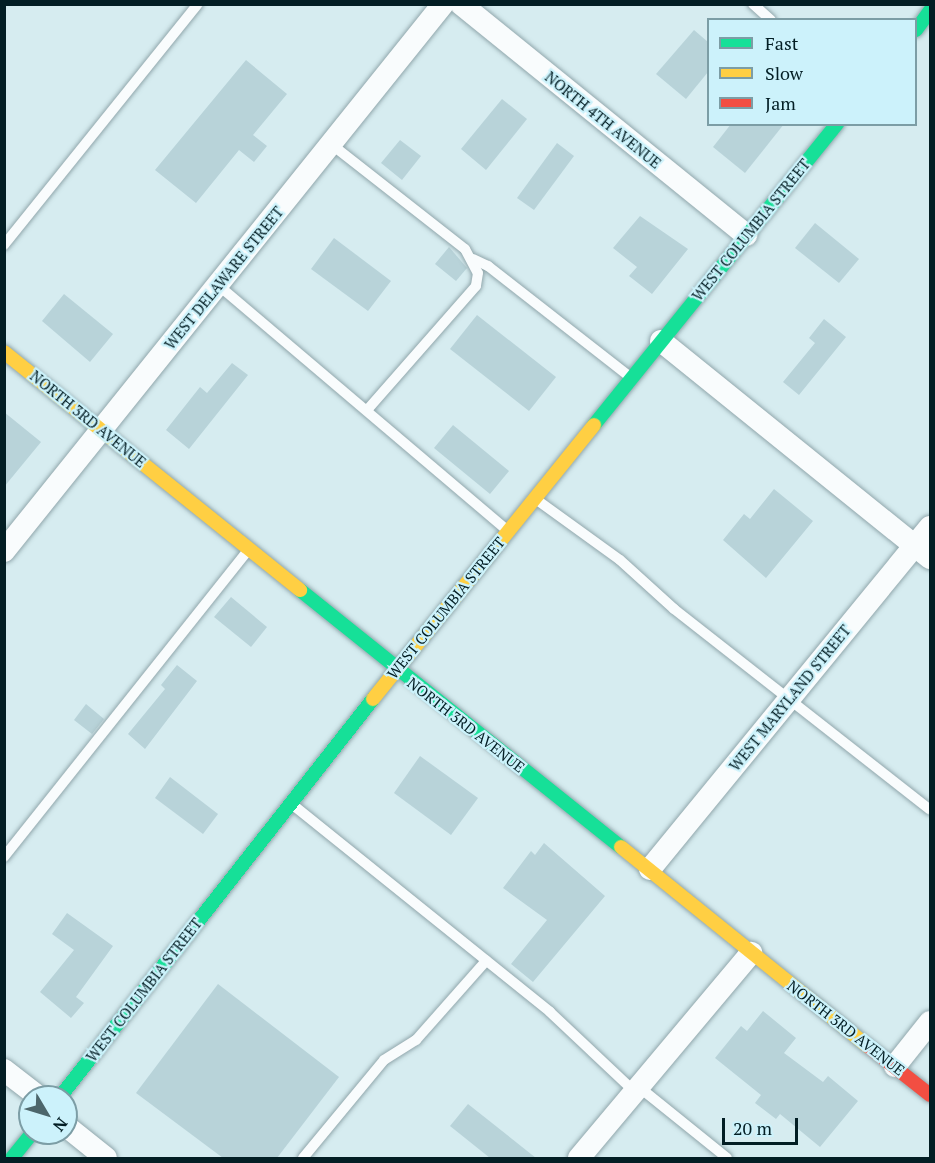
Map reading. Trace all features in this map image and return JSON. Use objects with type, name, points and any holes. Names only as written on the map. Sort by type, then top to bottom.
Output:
[{"type":"main road","points":[[917,27],[930,11]]},
{"type":"main road","name":"WEST COLUMBIA STREET","points":[[69,1085],[396,670],[835,126]]},
{"type":"main road","name":"NORTH 3RD AVENUE","points":[[4,352],[396,670],[650,869],[751,953],[930,1095]]},
{"type":"main road","points":[[12,1158],[22,1145]]},
{"type":"street","name":"WEST DELAWARE STREET","points":[[4,551],[443,4]]},
{"type":"street","name":"NORTH 4TH AVENUE","points":[[461,4],[746,235]]},
{"type":"street","points":[[661,341],[923,552]]},
{"type":"street","name":"WEST MARYLAND STREET","points":[[650,869],[790,698],[923,552],[930,527]]},
{"type":"street","points":[[579,1158],[751,953]]},
{"type":"street","points":[[895,1066],[930,1022]]},
{"type":"street","points":[[4,1070],[23,1085]]},
{"type":"street","points":[[78,1136],[106,1158]]},
{"type":"lane","points":[[4,245],[198,4]]},
{"type":"lane","points":[[753,4],[769,18]]},
{"type":"lane","points":[[331,144],[473,259],[488,266],[631,378]]},
{"type":"lane","points":[[366,410],[476,286],[478,273],[473,259]]},
{"type":"lane","points":[[218,285],[508,531]]},
{"type":"lane","points":[[534,498],[620,560],[674,609],[930,810]]},
{"type":"lane","points":[[4,857],[248,550]]},
{"type":"lane","points":[[290,803],[550,1012],[637,1090],[727,1158]]},
{"type":"lane","points":[[303,1158],[384,1060],[416,1040],[486,961]]},
{"type":"building","points":[[694,30],[707,41],[707,73],[686,99],[656,74]]},
{"type":"building","points":[[246,60],[287,94],[253,135],[267,146],[254,162],[239,150],[196,203],[155,170]]},
{"type":"building","points":[[502,99],[527,119],[486,170],[461,149]]},
{"type":"building","points":[[729,126],[782,126],[745,173],[713,147]]},
{"type":"building","points":[[400,140],[421,156],[402,180],[381,163]]},
{"type":"building","points":[[557,143],[574,156],[534,210],[517,198]]},
{"type":"building","points":[[640,216],[688,249],[652,294],[629,276],[637,267],[613,248]]},
{"type":"building","points":[[815,223],[859,259],[839,283],[795,248]]},
{"type":"building","points":[[334,238],[391,281],[368,311],[311,269]]},
{"type":"building","points":[[449,247],[467,268],[456,281],[435,264]]},
{"type":"building","points":[[64,294],[113,334],[90,362],[42,321]]},
{"type":"building","points":[[477,315],[556,377],[529,411],[450,349]]},
{"type":"building","points":[[824,319],[846,337],[799,395],[783,382],[815,343],[809,338]]},
{"type":"building","points":[[232,363],[248,375],[189,449],[166,430],[200,387],[207,393]]},
{"type":"building","points":[[4,412],[41,442],[4,487]]},
{"type":"building","points":[[453,425],[509,471],[490,494],[434,448]]},
{"type":"building","points":[[774,489],[813,521],[766,578],[723,540],[744,514],[750,519]]},
{"type":"building","points":[[231,597],[267,627],[251,647],[214,617]]},
{"type":"building","points":[[177,665],[197,681],[145,749],[128,734],[165,689],[161,685]]},
{"type":"building","points":[[86,704],[104,719],[92,734],[74,720]]},
{"type":"building","points":[[420,756],[478,798],[451,835],[394,793]]},
{"type":"building","points":[[170,777],[218,814],[203,834],[155,798]]},
{"type":"building","points":[[544,843],[605,896],[533,982],[511,964],[547,920],[503,888],[531,851],[535,855]]},
{"type":"building","points":[[67,913],[113,946],[76,997],[84,1003],[71,1018],[40,992],[74,950],[52,934]]},
{"type":"building","points":[[218,984],[339,1077],[277,1158],[223,1158],[136,1093]]},
{"type":"building","points":[[763,1011],[796,1038],[784,1053],[823,1082],[828,1076],[858,1101],[820,1147],[780,1114],[776,1119],[755,1103],[761,1095],[715,1058],[741,1026],[747,1031]]},
{"type":"building","points":[[468,1104],[536,1158],[490,1158],[450,1126]]},
{"type":"traffic: fast","points":[[917,29],[930,11]]},
{"type":"traffic: fast","points":[[594,425],[835,126]]},
{"type":"traffic: fast","points":[[300,590],[621,847]]},
{"type":"traffic: fast","points":[[69,1085],[373,699]]},
{"type":"traffic: fast","points":[[12,1158],[22,1145]]},
{"type":"traffic: slow","points":[[4,352],[300,590]]},
{"type":"traffic: slow","points":[[373,699],[594,425]]},
{"type":"traffic: slow","points":[[621,847],[868,1046]]},
{"type":"traffic: jam","points":[[868,1046],[930,1095]]}]
